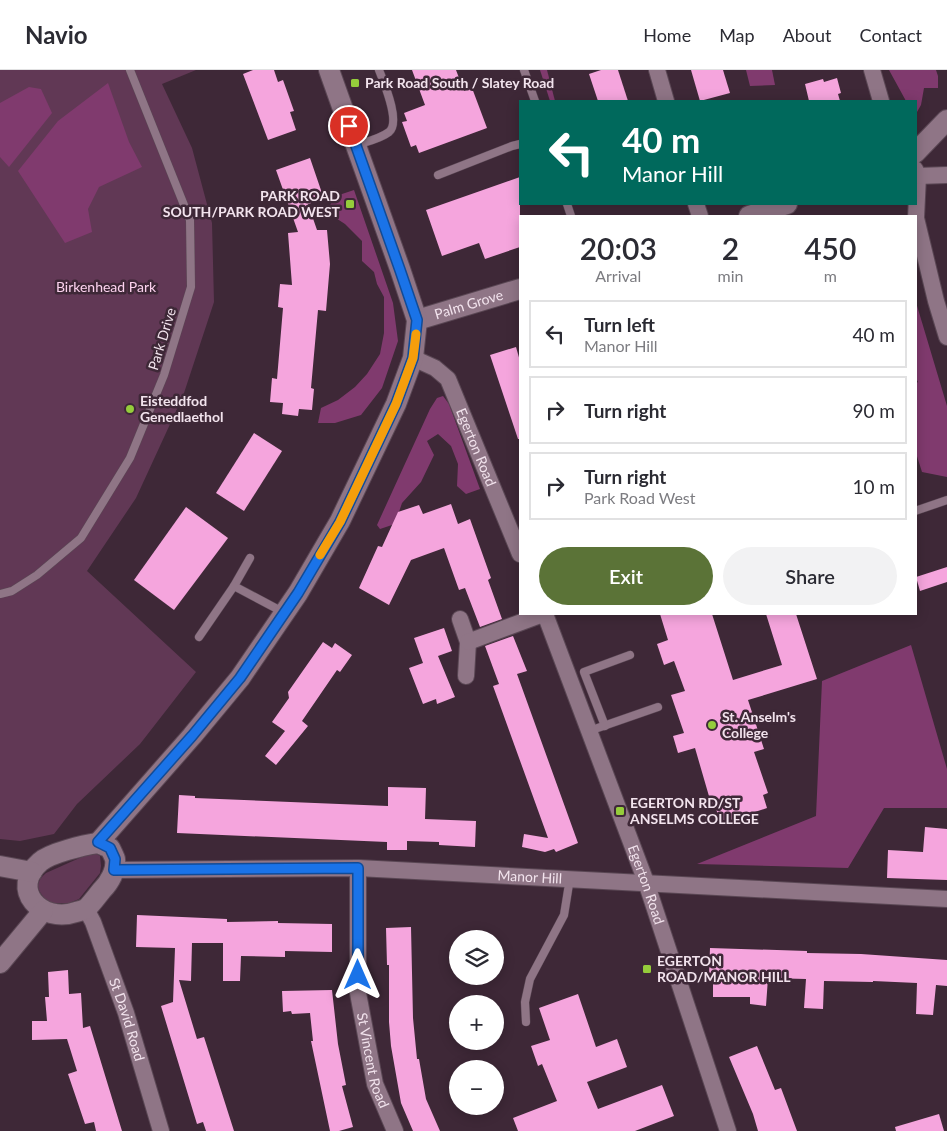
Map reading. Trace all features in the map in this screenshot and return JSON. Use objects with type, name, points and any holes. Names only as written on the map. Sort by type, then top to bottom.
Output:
[{"type":"street","points":[[98,842],[110,848],[115,859],[114,870],[105,886],[86,909],[70,914],[56,915],[43,911],[32,902],[27,884],[32,872],[40,861],[80,846],[98,842],[192,736],[240,678],[284,613],[340,522],[396,404],[413,358],[417,320],[329,70]]},
{"type":"street","points":[[657,70],[666,100]]},
{"type":"street","points":[[872,70],[881,100]]},
{"type":"street","points":[[917,151],[947,120]]},
{"type":"street","points":[[917,173],[947,175]]},
{"type":"street","points":[[751,215],[784,205]]},
{"type":"street","points":[[917,222],[936,301],[947,337]]},
{"type":"street","name":"Palm Grove","points":[[417,320],[519,289]]},
{"type":"street","name":"Egerton Road","points":[[413,358],[435,368],[448,379],[519,552]]},
{"type":"street","points":[[468,642],[541,615]]},
{"type":"street","name":"Egerton Road","points":[[544,615],[646,882],[728,1131]]},
{"type":"street","points":[[460,619],[468,642],[466,676]]},
{"type":"street","points":[[0,866],[32,872]]},
{"type":"street","name":"Manor Hill","points":[[114,870],[358,868],[947,899]]},
{"type":"street","name":"St Vincent Road","points":[[358,868],[358,992],[375,1084],[395,1131]]},
{"type":"street","name":"St David Road","points":[[86,909],[93,922],[126,1013],[161,1131]]},
{"type":"street","points":[[0,963],[43,911]]},
{"type":"lane","name":"Park Drive","points":[[0,594],[12,591],[37,575],[82,538],[130,458],[164,375],[191,287],[190,220],[130,70]]},
{"type":"lane","points":[[356,145],[386,134],[393,127],[394,120],[390,102],[378,70]]},
{"type":"lane","points":[[524,70],[535,100]]},
{"type":"lane","points":[[438,175],[519,144]]},
{"type":"lane","points":[[917,510],[947,500]]},
{"type":"lane","points":[[199,637],[234,586],[250,558]]},
{"type":"lane","points":[[234,586],[284,613]]},
{"type":"lane","points":[[605,726],[584,672],[630,655]]},
{"type":"lane","points":[[589,731],[658,707]]},
{"type":"lane","points":[[526,1022],[525,1002],[530,979],[564,915],[570,878]]},
{"type":"green space","name":"Birkenhead Park","points":[[0,70],[196,70],[162,84],[192,148],[212,223],[214,302],[183,396],[136,498],[87,571],[196,672],[140,744],[77,804],[54,834],[20,841],[0,839]]},
{"type":"green space","points":[[93,852],[100,856],[100,873],[79,899],[69,903],[49,903],[40,892],[38,885],[42,877],[46,873]]},
{"type":"shaded area","points":[[540,70],[547,70],[555,100],[550,100]]},
{"type":"shaded area","points":[[746,70],[772,70],[775,85],[750,86]]},
{"type":"shaded area","points":[[889,70],[936,70],[938,88],[924,88],[921,105],[917,112],[917,100],[905,100]]},
{"type":"shaded area","points":[[108,83],[129,142],[142,167],[99,187],[88,209],[92,232],[65,243],[18,171],[58,121]]},
{"type":"shaded area","points":[[29,87],[41,89],[52,113],[9,167],[0,157],[0,103]]},
{"type":"shaded area","points":[[354,190],[393,303],[398,341],[382,388],[361,415],[335,423],[318,423],[321,408],[338,400],[355,387],[367,374],[380,354],[384,333],[384,297],[377,284],[374,272],[362,261],[362,241],[345,224],[328,213],[333,197]]},
{"type":"shaded area","points":[[917,306],[947,406],[947,477],[922,472],[917,456]]},
{"type":"shaded area","points":[[443,396],[449,404],[480,489],[466,494],[457,486],[458,464],[451,446],[438,434],[427,441],[434,455],[421,482],[402,503],[395,524],[380,529],[377,525],[430,409],[437,398]]},
{"type":"shaded area","points":[[911,645],[947,769],[947,808],[884,808],[848,868],[697,864],[816,816],[822,681]]},
{"type":"building","points":[[253,70],[274,70],[278,82],[283,80],[294,111],[290,112],[296,130],[268,140],[243,74]]},
{"type":"building","points":[[412,70],[456,70],[464,91],[472,88],[487,128],[419,153],[416,145],[411,147],[402,122],[407,121],[404,113],[425,105]]},
{"type":"building","points":[[601,70],[618,70],[628,100],[598,100],[589,74]]},
{"type":"building","points":[[691,70],[723,70],[730,93],[700,100]]},
{"type":"building","points":[[837,78],[841,93],[838,94],[840,100],[809,100],[805,84],[823,79],[824,82]]},
{"type":"building","points":[[310,158],[324,199],[308,204],[317,230],[327,230],[330,264],[326,311],[318,310],[311,388],[314,389],[312,410],[299,409],[298,416],[282,414],[283,403],[270,402],[272,378],[277,379],[283,308],[278,307],[280,284],[292,285],[288,233],[298,232],[276,170]]},
{"type":"building","points":[[519,177],[519,247],[485,259],[479,243],[442,256],[426,210]]},
{"type":"building","points":[[516,347],[519,358],[519,439],[518,439],[490,355]]},
{"type":"building","points":[[254,433],[282,451],[244,511],[216,493]]},
{"type":"building","points":[[451,504],[458,524],[470,519],[491,578],[488,580],[502,619],[480,627],[465,588],[459,590],[444,548],[411,560],[389,605],[359,588],[378,546],[382,547],[398,512],[419,505],[423,514]]},
{"type":"building","points":[[186,507],[228,538],[174,610],[134,580]]},
{"type":"building","points":[[947,567],[947,582],[920,591],[917,577]]},
{"type":"building","points":[[660,615],[712,615],[733,680],[782,665],[766,615],[796,615],[817,679],[748,700],[764,749],[754,752],[768,793],[763,795],[767,808],[721,823],[716,809],[713,810],[695,748],[678,753],[673,736],[684,733],[671,695],[685,691],[674,661],[664,665],[657,644],[668,640]]},
{"type":"building","points":[[444,628],[452,651],[438,656],[455,697],[437,704],[436,699],[423,704],[409,668],[423,663],[414,638]]},
{"type":"building","points":[[513,636],[527,671],[517,674],[578,843],[556,852],[554,849],[545,852],[522,847],[524,834],[548,838],[493,686],[499,684],[485,646]]},
{"type":"building","points":[[323,642],[332,648],[335,643],[352,655],[340,672],[337,670],[302,721],[308,726],[276,765],[265,756],[285,731],[272,722],[289,698],[288,692]]},
{"type":"building","points":[[388,787],[426,788],[425,819],[476,821],[475,847],[439,845],[439,842],[407,841],[407,850],[387,850],[387,842],[177,833],[179,795],[195,796],[195,798],[388,806]]},
{"type":"building","points":[[925,827],[947,829],[947,880],[887,878],[888,850],[923,852]]},
{"type":"building","points":[[137,915],[227,919],[227,922],[278,921],[278,923],[332,924],[332,952],[285,951],[285,957],[241,956],[240,981],[223,981],[223,943],[192,943],[191,981],[179,980],[197,1039],[204,1037],[234,1131],[206,1131],[203,1122],[197,1124],[161,1006],[173,1002],[175,948],[136,947]]},
{"type":"building","points":[[411,927],[413,1018],[417,1059],[419,1059],[426,1099],[440,1131],[413,1131],[401,1103],[391,1046],[386,928]]},
{"type":"building","points":[[710,948],[807,951],[807,953],[861,954],[947,960],[947,986],[936,985],[933,1015],[916,1014],[917,983],[824,981],[823,1009],[804,1008],[806,979],[768,978],[766,1006],[750,1004],[750,997],[713,997],[713,975],[709,975]]},
{"type":"building","points":[[68,970],[69,994],[81,993],[83,1028],[90,1026],[122,1131],[96,1131],[94,1122],[85,1124],[68,1074],[77,1071],[67,1039],[32,1040],[32,1021],[47,1021],[45,997],[49,997],[48,972]]},
{"type":"building","points":[[332,990],[338,1044],[346,1085],[342,1086],[353,1127],[339,1131],[330,1131],[311,1041],[313,1041],[310,1013],[292,1014],[291,1011],[283,1012],[282,991]]},
{"type":"building","points":[[578,994],[596,1047],[617,1039],[627,1067],[587,1082],[598,1109],[662,1085],[674,1116],[635,1131],[518,1131],[513,1118],[557,1101],[542,1064],[538,1066],[531,1046],[550,1040],[539,1008]]},
{"type":"building","points":[[757,1046],[775,1090],[781,1088],[797,1131],[758,1131],[753,1114],[729,1057]]},
{"type":"building","points":[[939,1114],[944,1131],[896,1131],[895,1127]]},
{"type":"slow traffic","points":[[320,555],[340,522],[396,404],[413,358],[416,334]]},
{"type":"place","name":"Park Road South / Slatey Road","points":[[355,83]]},
{"type":"place","name":"PARK ROAD SOUTH/PARK ROAD WEST","points":[[350,204]]},
{"type":"place","name":"Eisteddfod Genedlaethol","points":[[130,409]]},
{"type":"place","name":"St. Anselm's College","points":[[712,725]]},
{"type":"place","name":"EGERTON RD/ST ANSELMS COLLEGE","points":[[620,811]]},
{"type":"place","name":"EGERTON ROAD/MANOR HILL","points":[[647,969]]},
{"type":"route","points":[[349,126],[417,320],[413,358],[396,404],[340,522],[298,593],[240,678],[192,736],[98,842],[110,848],[115,859],[114,870],[358,868],[358,975]]}]
